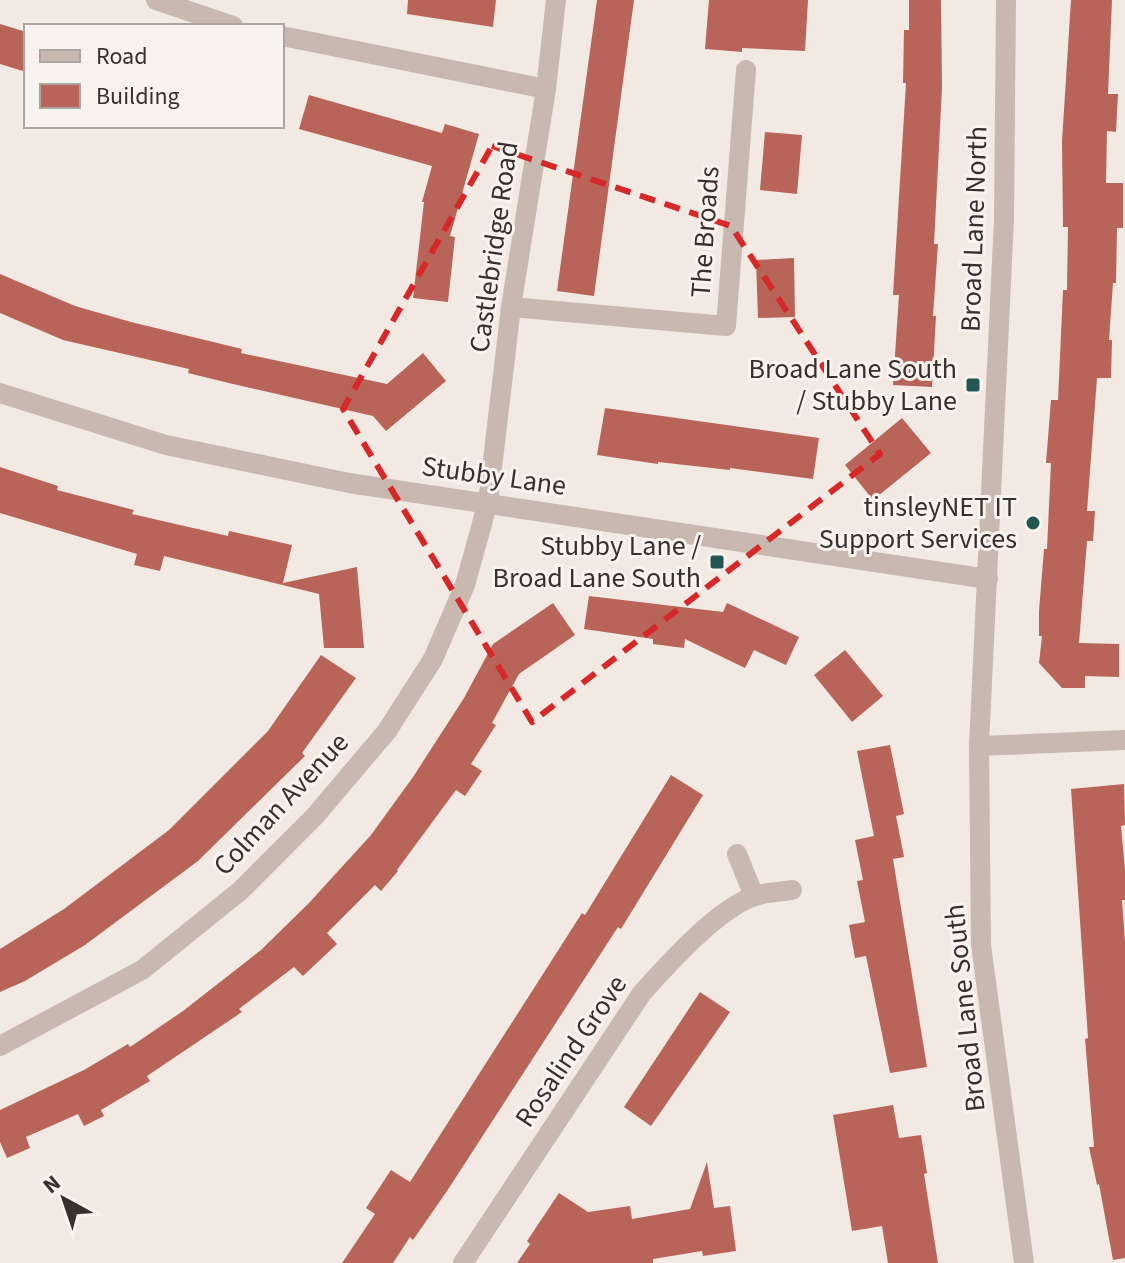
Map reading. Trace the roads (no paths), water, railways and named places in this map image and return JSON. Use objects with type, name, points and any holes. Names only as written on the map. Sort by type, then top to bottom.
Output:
[{"type":"street","points":[[156,0],[227,24]]},
{"type":"street","name":"Castlebridge Road","points":[[488,502],[511,307],[546,89],[556,0]]},
{"type":"street","name":"Broad Lane North","points":[[979,746],[1004,219],[1006,0]]},
{"type":"street","points":[[284,36],[546,89]]},
{"type":"street","name":"The Broads","points":[[511,307],[726,326],[746,70]]},
{"type":"street","name":"Stubby Lane","points":[[0,393],[166,445],[349,483],[988,579]]},
{"type":"street","name":"Colman Avenue","points":[[0,1046],[142,970],[240,891],[315,816],[387,731],[433,659],[465,585],[488,502]]},
{"type":"street","points":[[979,746],[1125,740]]},
{"type":"street","name":"Broad Lane South","points":[[979,746],[981,945],[1024,1263]]},
{"type":"street","points":[[737,854],[754,896]]},
{"type":"street","name":"Rosalind Grove","points":[[463,1263],[642,993],[719,917],[754,896],[792,890]]},
{"type":"place","name":"Broad Lane South / Stubby Lane","points":[[973,385]]},
{"type":"place","name":"tinsleyNET IT Support Services","points":[[1033,523]]},
{"type":"place","name":"Stubby Lane / Broad Lane South","points":[[717,562]]}]
